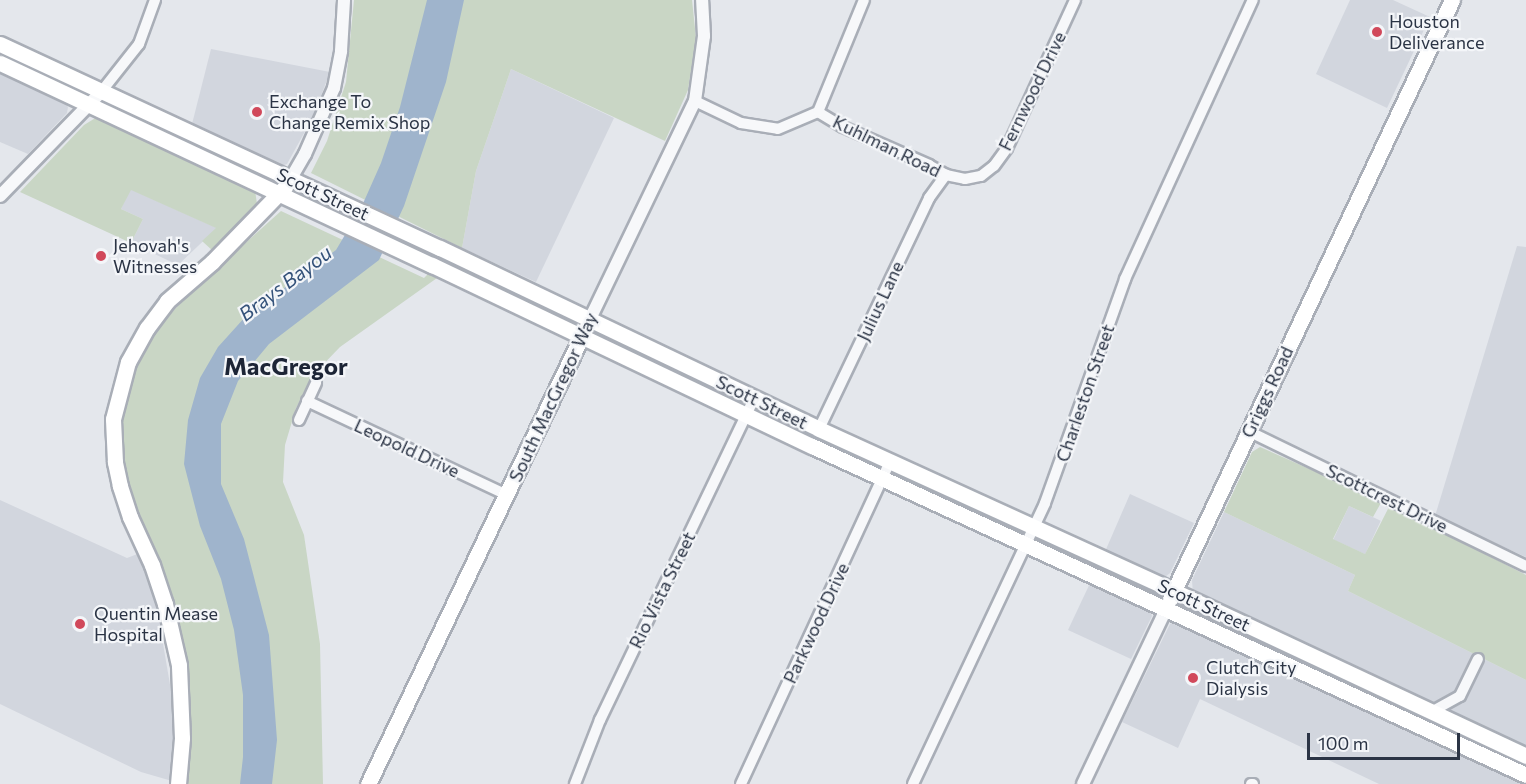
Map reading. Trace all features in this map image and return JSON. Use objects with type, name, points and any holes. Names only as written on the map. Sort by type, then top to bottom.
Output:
[{"type":"main road","name":"Griggs Road","points":[[1167,608],[1452,0]]},
{"type":"main road","name":"Scott Street","points":[[0,44],[440,248],[819,429],[1174,591],[1526,756]]},
{"type":"main road","name":"Scott Street","points":[[0,63],[1024,545],[1167,608],[1526,775]]},
{"type":"main road","points":[[178,784],[182,738],[179,665],[165,604],[120,486],[115,462],[113,420],[128,362],[147,328],[167,302],[212,262],[280,195],[290,180]]},
{"type":"main road","name":"South MacGregor Way","points":[[369,784],[590,319]]},
{"type":"main road","points":[[1424,727],[1431,712]]},
{"type":"street","points":[[0,196],[101,92],[140,44],[155,0]]},
{"type":"street","points":[[290,180],[305,154],[334,88],[341,51],[344,0]]},
{"type":"street","name":"South MacGregor Way","points":[[590,319],[695,101],[704,36],[702,0]]},
{"type":"street","points":[[818,112],[864,0]]},
{"type":"street","name":"Fernwood Drive","points":[[981,176],[994,166],[1007,148],[1075,0]]},
{"type":"street","name":"Charleston Street","points":[[913,784],[1034,527],[1070,437],[1125,279],[1254,0]]},
{"type":"street","name":"Kuhlman Road","points":[[695,101],[741,123],[778,129],[818,112],[843,127],[930,165],[946,175],[964,179],[981,176]]},
{"type":"street","name":"Julius Lane","points":[[819,429],[929,198],[946,175]]},
{"type":"street","points":[[299,420],[316,383]]},
{"type":"street","name":"Rio Vista Street","points":[[575,784],[600,720],[754,398]]},
{"type":"street","name":"Leopold Drive","points":[[307,401],[507,495]]},
{"type":"street","name":"Scottcrest Drive","points":[[1248,431],[1526,566]]},
{"type":"street","name":"Parkwood Drive","points":[[741,784],[890,461]]},
{"type":"street","name":"Griggs Road","points":[[1083,784],[1167,608]]},
{"type":"street","points":[[1431,712],[1460,696],[1478,659]]},
{"type":"shaded area","points":[[1350,0],[1393,0],[1430,17],[1387,108],[1316,74]]},
{"type":"shaded area","points":[[211,49],[330,72],[313,117],[287,164],[281,166],[191,128]]},
{"type":"shaded area","points":[[511,69],[614,118],[536,282],[462,248],[476,171]]},
{"type":"shaded area","points":[[0,70],[63,99],[68,107],[67,113],[28,154],[0,142]]},
{"type":"shaded area","points":[[130,189],[217,228],[178,265],[131,243],[143,219],[121,209]]},
{"type":"shaded area","points":[[1517,246],[1526,247],[1526,557],[1435,516]]},
{"type":"shaded area","points":[[1130,494],[1194,523],[1170,573],[1165,577],[1160,578],[1104,554]]},
{"type":"shaded area","name":"Quentin Mease Hospital","points":[[0,500],[127,558],[140,553],[154,591],[174,708],[172,781],[141,772],[0,704]]},
{"type":"shaded area","points":[[1349,506],[1381,521],[1365,554],[1333,540]]},
{"type":"shaded area","points":[[1224,512],[1355,575],[1348,591],[1526,680],[1526,751],[1193,594],[1192,580]]},
{"type":"shaded area","points":[[1092,579],[1149,608],[1152,616],[1131,659],[1068,630]]},
{"type":"shaded area","points":[[1177,620],[1526,780],[1526,784],[1379,784],[1200,699],[1178,748],[1122,722],[1170,624]]},
{"type":"green space","points":[[354,0],[692,0],[696,38],[688,90],[665,141],[511,69],[476,171],[462,248],[311,173],[327,141],[346,82]]},
{"type":"green space","points":[[97,117],[255,190],[257,204],[213,251],[202,241],[216,228],[131,190],[121,209],[143,219],[131,243],[20,192],[84,125]]},
{"type":"green space","points":[[281,211],[424,278],[428,274],[437,278],[340,347],[313,375],[296,408],[285,445],[283,482],[304,535],[320,644],[323,784],[185,784],[189,712],[186,669],[178,626],[164,579],[134,509],[123,469],[121,440],[124,406],[133,372],[159,326],[189,294]]},
{"type":"green space","points":[[1260,447],[1382,501],[1373,517],[1349,506],[1333,539],[1365,554],[1390,505],[1526,575],[1526,680],[1348,591],[1355,575],[1224,512],[1252,452]]},
{"type":"water","points":[[427,0],[464,0],[446,82],[404,206],[379,260],[269,344],[238,381],[221,424],[221,484],[244,539],[269,635],[277,740],[272,784],[240,784],[243,757],[243,695],[234,630],[221,579],[200,526],[184,464],[188,420],[200,378],[218,347],[246,316],[336,250],[361,208],[381,163],[400,107]]},
{"type":"place","name":"Houston Deliverance","points":[[1377,32]]},
{"type":"place","name":"Exchange To Change Remix Shop","points":[[257,112]]},
{"type":"place","name":"Jehovah's Witnesses","points":[[101,256]]},
{"type":"place","name":"Quentin Mease Hospital","points":[[80,624]]},
{"type":"place","name":"Clutch City Dialysis","points":[[1193,678]]},
{"type":"district","name":"MacGregor","points":[[286,366]]},
{"type":"water label","name":"Brays Bayou","points":[[285,283]]}]
